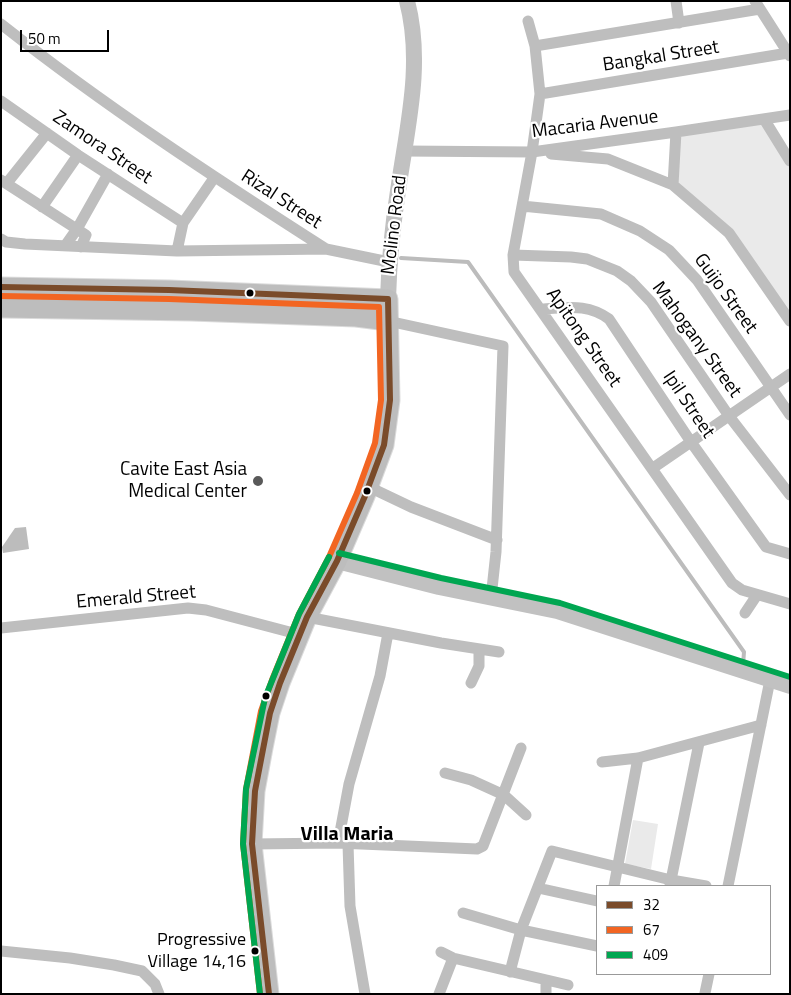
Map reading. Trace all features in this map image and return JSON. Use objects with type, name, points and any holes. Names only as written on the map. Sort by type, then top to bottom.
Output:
[{"type":"main road","name":"Molino Road","points":[[270,994],[252,844],[256,791],[270,713],[280,683],[307,617],[337,561],[384,445],[390,400],[389,262],[404,151],[411,115],[415,66],[414,44],[407,1]]},
{"type":"main road","points":[[1,288],[179,290],[388,299]]},
{"type":"main road","points":[[1,308],[191,311],[337,316],[388,321]]},
{"type":"main road","points":[[337,561],[491,598],[557,611],[790,686]]},
{"type":"street","points":[[676,1],[679,23]]},
{"type":"street","points":[[535,46],[679,23],[758,5],[789,55]]},
{"type":"street","name":"Apitong Street","points":[[528,21],[535,46],[540,94],[532,152],[512,255],[514,272],[732,582],[742,590],[790,604]]},
{"type":"street","name":"Rizal Street","points":[[1,24],[52,65],[214,178],[326,249]]},
{"type":"street","name":"Bangkal Street","points":[[540,94],[789,55]]},
{"type":"street","name":"Zamora Street","points":[[1,101],[78,155],[183,223]]},
{"type":"street","name":"Macaria Avenue","points":[[404,151],[532,152],[790,114]]},
{"type":"street","points":[[764,119],[790,161]]},
{"type":"street","points":[[673,185],[676,132]]},
{"type":"street","points":[[47,133],[4,182],[86,235],[81,247]]},
{"type":"street","points":[[532,152],[608,160],[673,185],[729,233],[790,322]]},
{"type":"street","points":[[42,207],[78,155]]},
{"type":"street","points":[[65,246],[77,229],[108,174]]},
{"type":"street","points":[[178,251],[183,223],[214,178]]},
{"type":"street","name":"Guijo Street","points":[[522,206],[601,214],[640,231],[669,250],[698,280],[769,387],[790,415]]},
{"type":"street","name":"Rizal Street","points":[[1,239],[6,242],[25,244],[178,251],[326,249]]},
{"type":"street","points":[[326,249],[389,262]]},
{"type":"street","name":"Mahogany Street","points":[[512,255],[587,259],[618,271],[631,281],[650,302],[729,416],[790,495]]},
{"type":"street","name":"Ipil Street","points":[[541,309],[583,307],[594,309],[609,319],[691,442],[766,547],[790,554]]},
{"type":"street","points":[[388,321],[503,346],[497,540],[491,598]]},
{"type":"street","points":[[653,468],[790,374]]},
{"type":"street","points":[[369,486],[411,507],[497,540]]},
{"type":"street","points":[[745,612],[757,595]]},
{"type":"street","name":"Emerald Street","points":[[1,628],[188,608],[206,610],[301,635]]},
{"type":"street","points":[[307,617],[500,652]]},
{"type":"street","points":[[365,994],[350,906],[343,844],[349,784],[380,676],[388,633]]},
{"type":"street","points":[[471,683],[479,666],[479,649]]},
{"type":"street","points":[[728,885],[770,680]]},
{"type":"street","points":[[602,762],[638,758],[760,725]]},
{"type":"street","points":[[670,883],[699,742]]},
{"type":"street","points":[[252,844],[343,844],[477,849],[483,846],[521,748]]},
{"type":"street","points":[[614,885],[638,758]]},
{"type":"street","points":[[445,773],[471,780],[504,795],[526,815]]},
{"type":"street","points":[[510,972],[521,930],[552,851],[618,866],[670,883],[694,885]]},
{"type":"street","points":[[538,888],[596,901]]},
{"type":"street","points":[[463,913],[521,930],[596,946]]},
{"type":"street","points":[[1,951],[70,958],[142,971],[155,984],[159,994]]},
{"type":"street","points":[[441,952],[453,958],[568,985]]},
{"type":"street","points":[[439,994],[453,958]]},
{"type":"street","points":[[705,993],[709,975]]},
{"type":"street","points":[[546,980],[546,994]]},
{"type":"shaded area","points":[[761,121],[790,167],[790,317],[733,232],[676,184],[678,137]]},
{"type":"shaded area","points":[[26,527],[29,549],[3,553],[2,547],[15,528]]},
{"type":"shaded area","points":[[633,820],[658,824],[651,869],[625,864]]},
{"type":"waterway","points":[[401,258],[468,262],[744,652],[743,665]]},
{"type":"transit line","name":"32","points":[[1,287],[169,290],[388,299],[390,400],[384,445],[365,496],[337,561],[307,617],[280,683],[270,713],[255,791],[252,844],[269,994]]},
{"type":"transit line","name":"67","points":[[1,296],[169,299],[379,307],[381,400],[375,443],[357,493],[329,557],[299,614],[272,680],[261,711],[246,789],[243,844],[260,994]]},
{"type":"transit line","name":"409","points":[[339,553],[441,578],[560,603],[790,677]]},
{"type":"transit line","name":"409","points":[[260,994],[243,844],[246,789],[265,698],[299,614],[329,557]]},
{"type":"place","name":"Cavite East Asia Medical Center","points":[[258,481]]},
{"type":"place","name":"Progressive Village 14,16","points":[[255,951]]},
{"type":"district","name":"Villa Maria","points":[[347,835]]}]
